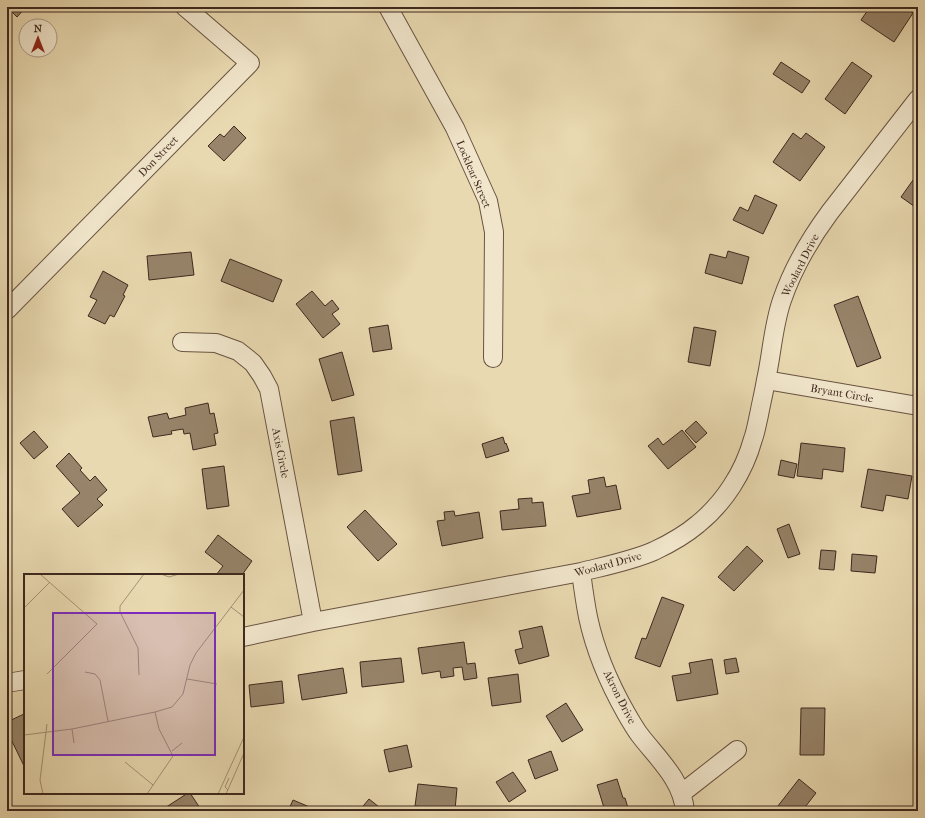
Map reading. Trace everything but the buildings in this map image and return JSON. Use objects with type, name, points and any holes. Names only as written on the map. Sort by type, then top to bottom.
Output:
[{"type":"street","name":"Don Street","points":[[7,310],[250,63],[185,7]]},
{"type":"street","name":"Locklear Street","points":[[388,7],[455,128],[488,201],[494,232],[493,358]]},
{"type":"street","name":"Woolard Drive","points":[[244,637],[313,622],[581,572],[623,562],[653,551],[678,538],[698,525],[729,491],[744,464],[753,439],[766,380],[775,323],[782,300],[802,254],[830,212],[918,99]]},
{"type":"street","name":"Axis Circle","points":[[182,342],[216,343],[238,352],[253,363],[269,389],[313,622]]},
{"type":"street","name":"Bryant Circle","points":[[766,380],[918,406]]},
{"type":"street","name":"Akron Drive","points":[[581,572],[588,617],[605,668],[626,713],[638,733],[674,778],[682,794],[685,811]]},
{"type":"street","points":[[7,683],[24,680]]},
{"type":"street","points":[[682,794],[737,750]]}]
